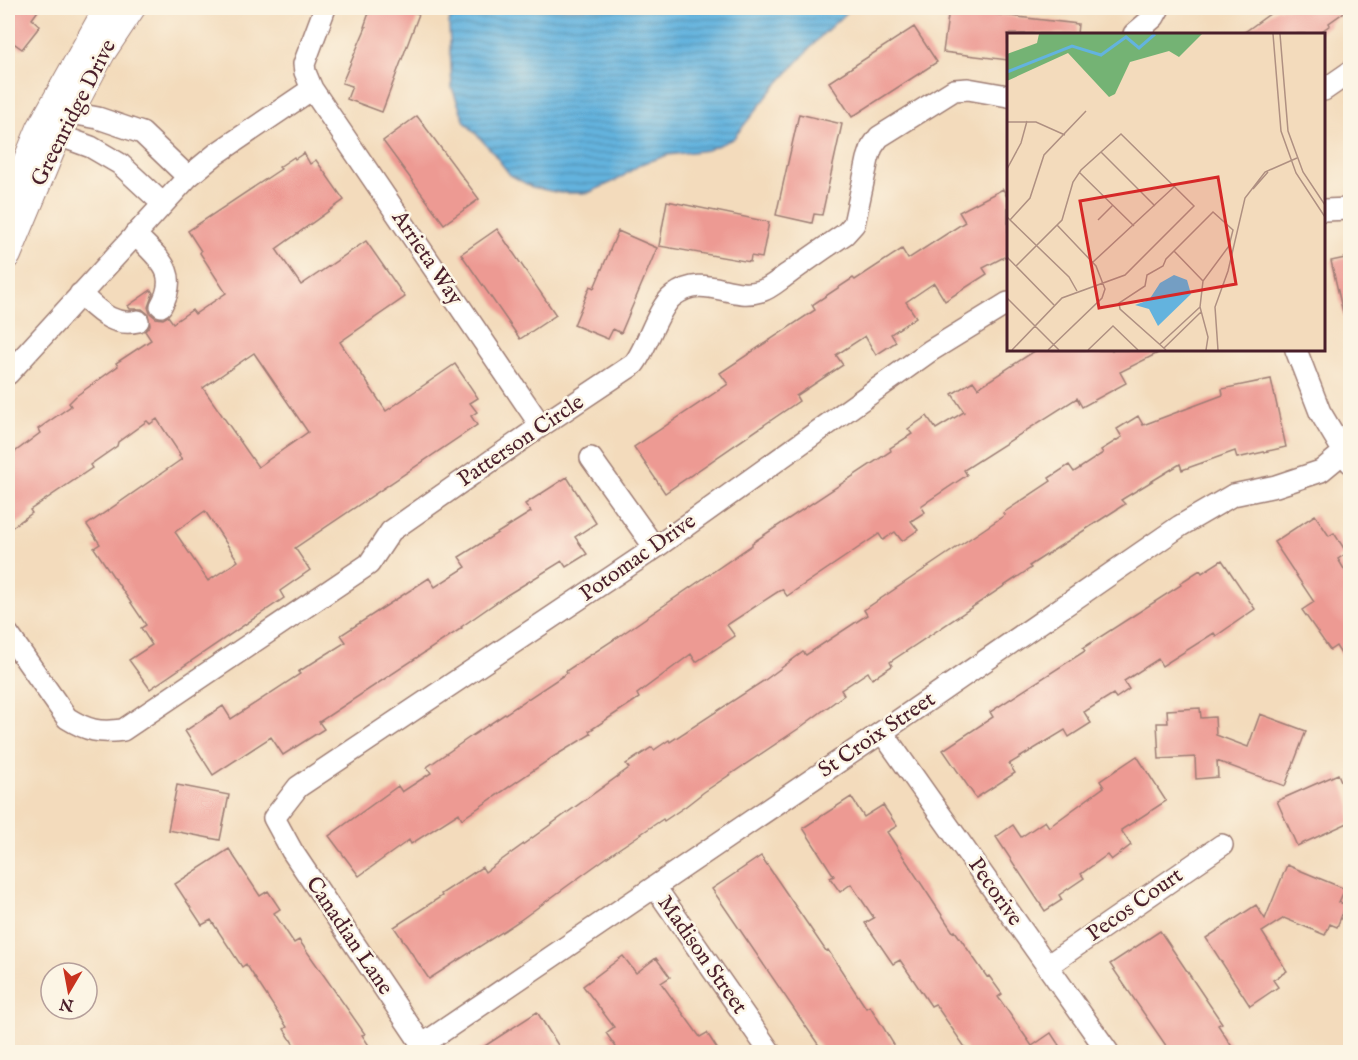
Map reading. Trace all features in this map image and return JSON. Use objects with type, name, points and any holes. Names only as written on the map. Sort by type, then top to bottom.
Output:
[{"type":"street","name":"Greenridge Drive","points":[[8,205],[62,109],[107,8]]},
{"type":"street","name":"Greenridge Drive","points":[[62,109],[132,8]]},
{"type":"street","points":[[8,374],[188,177],[216,154],[312,89],[304,72],[304,64],[325,8]]},
{"type":"street","points":[[1135,33],[1154,18],[1159,8]]},
{"type":"street","points":[[1325,89],[1350,72]]},
{"type":"street","name":"Patterson Circle","points":[[8,634],[67,718],[82,727],[100,733],[123,730],[369,564],[391,531],[634,364],[641,356],[672,296],[696,286],[709,286],[748,294],[764,291],[845,234],[854,224],[868,159],[879,137],[954,90],[968,88],[1007,96]]},
{"type":"street","name":"Arrieta Way","points":[[312,89],[541,426]]},
{"type":"street","points":[[62,109],[98,118],[142,134],[188,177]]},
{"type":"street","name":"Greenridge Drive","points":[[8,255],[49,132]]},
{"type":"street","points":[[49,132],[91,147],[120,164],[163,204]]},
{"type":"street","points":[[1325,210],[1350,210]]},
{"type":"street","points":[[135,234],[166,269],[169,278],[168,289],[161,306]]},
{"type":"street","points":[[80,294],[105,317],[119,322],[138,321]]},
{"type":"street","name":"Potomac Drive","points":[[274,818],[298,787],[655,548],[930,351],[1007,304]]},
{"type":"street","points":[[1296,351],[1320,412],[1347,457]]},
{"type":"street","name":"St Croix Street","points":[[425,1049],[655,886],[1180,526],[1233,495],[1275,486],[1321,471],[1347,457]]},
{"type":"street","points":[[591,458],[655,548]]},
{"type":"street","name":"Pecorive","points":[[882,732],[1108,1053]]},
{"type":"street","name":"Canadian Lane","points":[[274,818],[292,851],[425,1049]]},
{"type":"street","name":"Pecos Court","points":[[1047,966],[1222,844]]},
{"type":"street","name":"Madison Street","points":[[655,886],[770,1053]]},
{"type":"water","points":[[452,8],[851,8],[822,35],[773,89],[733,139],[707,150],[668,155],[641,164],[617,180],[588,193],[560,193],[532,187],[510,175],[465,122],[452,88],[449,24]]},
{"type":"building","points":[[8,8],[40,8],[32,19],[40,26],[22,49],[8,39]]},
{"type":"building","points":[[379,8],[401,8],[419,14],[382,112],[347,99],[352,86],[342,83],[366,27],[364,27],[370,10],[377,13]]},
{"type":"building","points":[[1278,8],[1350,8],[1319,33],[1243,33]]},
{"type":"building","points":[[949,9],[1078,24],[1077,33],[1007,33],[1007,60],[943,52]]},
{"type":"building","points":[[914,27],[937,62],[852,117],[829,82]]},
{"type":"building","points":[[799,114],[842,124],[822,215],[814,214],[812,223],[776,215]]},
{"type":"building","points":[[417,116],[479,199],[444,224],[383,141]]},
{"type":"building","points":[[304,153],[310,164],[316,160],[344,200],[276,249],[301,285],[366,241],[405,297],[340,342],[386,411],[455,364],[478,398],[470,403],[477,412],[471,416],[477,425],[295,548],[310,570],[280,591],[284,598],[150,689],[129,660],[152,645],[141,628],[146,625],[94,548],[100,544],[87,525],[182,459],[180,454],[157,419],[150,424],[147,421],[90,465],[92,468],[30,510],[32,513],[8,530],[8,457],[40,433],[38,429],[71,406],[69,403],[76,396],[118,366],[116,363],[151,340],[145,331],[150,325],[148,314],[142,309],[130,309],[128,306],[151,290],[153,293],[148,307],[150,313],[156,318],[163,319],[168,316],[173,323],[192,310],[195,314],[226,293],[188,231],[281,169],[279,167],[294,157],[295,159]],"holes":[[[254,353],[308,432],[258,467],[203,388]],[[205,511],[238,561],[208,581],[175,532]]]},
{"type":"building","points":[[1003,189],[1007,197],[1007,256],[983,268],[987,274],[945,301],[934,283],[906,302],[916,317],[891,334],[896,342],[876,355],[865,336],[836,355],[843,365],[796,396],[799,401],[665,493],[634,447],[728,384],[720,373],[815,310],[812,305],[902,249],[908,259],[965,222],[959,212]]},
{"type":"building","points":[[667,201],[769,222],[762,258],[751,256],[750,262],[659,246]]},
{"type":"building","points":[[497,229],[556,315],[520,339],[461,254]]},
{"type":"building","points":[[618,231],[657,248],[621,333],[613,329],[608,339],[574,325],[590,286],[594,288]]},
{"type":"building","points":[[1350,257],[1350,316],[1344,317],[1331,261]]},
{"type":"building","points":[[1034,351],[1162,351],[1120,372],[1126,383],[1082,407],[1077,398],[964,470],[967,475],[921,506],[925,512],[911,521],[918,530],[902,541],[895,532],[883,540],[879,534],[787,596],[782,589],[727,625],[735,636],[696,662],[691,654],[637,694],[639,698],[589,731],[591,734],[462,819],[459,813],[411,844],[409,840],[359,876],[329,836],[398,786],[402,792],[431,773],[427,767],[567,673],[566,671],[752,543],[891,451],[890,448],[912,434],[908,429],[927,416],[936,429],[964,412],[952,394],[973,381],[978,388]]},
{"type":"building","points":[[1271,379],[1286,447],[1237,458],[1235,451],[1182,470],[1180,464],[1121,500],[1125,504],[1029,566],[1031,568],[890,662],[892,666],[872,679],[868,672],[841,690],[844,695],[798,729],[664,821],[663,819],[617,850],[519,921],[429,979],[394,927],[482,867],[485,872],[629,768],[626,764],[652,747],[654,750],[669,740],[670,742],[765,680],[803,652],[806,655],[867,615],[864,610],[1005,515],[1003,513],[1051,481],[1049,478],[1069,465],[1074,472],[1103,453],[1101,450],[1122,437],[1117,429],[1138,416],[1143,425],[1223,395],[1222,389]]},
{"type":"building","points":[[567,477],[596,523],[575,537],[587,554],[566,567],[562,561],[507,595],[462,628],[319,722],[324,729],[283,755],[271,737],[213,775],[185,731],[223,706],[231,719],[346,642],[341,635],[429,578],[435,587],[466,567],[459,557],[531,512],[525,504]]},
{"type":"building","points":[[1315,515],[1329,536],[1334,533],[1347,553],[1338,559],[1350,579],[1350,668],[1336,646],[1330,650],[1302,610],[1314,602],[1274,542]]},
{"type":"building","points":[[1222,560],[1255,609],[1216,636],[1214,633],[1162,666],[1158,659],[1124,681],[1129,689],[1116,698],[1113,694],[1084,712],[1091,723],[1069,737],[1065,730],[1009,764],[1015,773],[976,798],[943,750],[993,717],[990,712],[1085,651],[1083,648],[1181,585],[1180,583],[1200,570],[1202,573]]},
{"type":"building","points":[[1200,708],[1201,718],[1215,717],[1216,735],[1248,747],[1260,714],[1306,731],[1285,786],[1217,761],[1218,777],[1196,779],[1195,757],[1159,759],[1157,723],[1168,723],[1167,710]]},
{"type":"building","points":[[1137,756],[1166,801],[1121,830],[1131,845],[1111,860],[1107,855],[1081,874],[1084,878],[1059,895],[1062,900],[1045,911],[996,837],[1013,825],[1021,837],[1045,821],[1049,827],[1104,787],[1100,781]]},
{"type":"building","points":[[1338,774],[1350,802],[1350,822],[1297,846],[1277,801]]},
{"type":"building","points":[[177,785],[229,795],[220,840],[168,830]]},
{"type":"building","points":[[851,797],[864,817],[883,805],[897,826],[887,832],[953,932],[955,931],[987,977],[989,976],[1002,994],[998,997],[1032,1046],[1051,1033],[1064,1053],[969,1053],[935,1004],[931,1006],[900,960],[893,964],[865,923],[874,918],[851,884],[840,892],[830,878],[834,876],[803,828]]},
{"type":"building","points":[[229,849],[260,896],[268,891],[280,909],[274,913],[294,943],[299,940],[365,1034],[362,1035],[374,1053],[299,1053],[284,1029],[287,1027],[246,964],[242,967],[211,920],[202,925],[175,884]]},
{"type":"building","points":[[761,856],[866,1008],[870,1006],[899,1053],[824,1053],[712,889]]},
{"type":"building","points":[[1287,865],[1345,889],[1339,902],[1346,905],[1337,927],[1330,924],[1325,935],[1284,918],[1262,932],[1287,971],[1273,980],[1278,987],[1250,1006],[1206,938],[1256,905],[1265,919]]},
{"type":"building","points":[[1160,931],[1222,1023],[1218,1025],[1236,1053],[1171,1053],[1110,964]]},
{"type":"building","points":[[623,956],[636,973],[656,958],[670,977],[661,983],[700,1037],[707,1033],[720,1053],[620,1053],[606,1033],[614,1027],[583,986]]},
{"type":"building","points":[[537,1012],[563,1053],[474,1053]]}]
